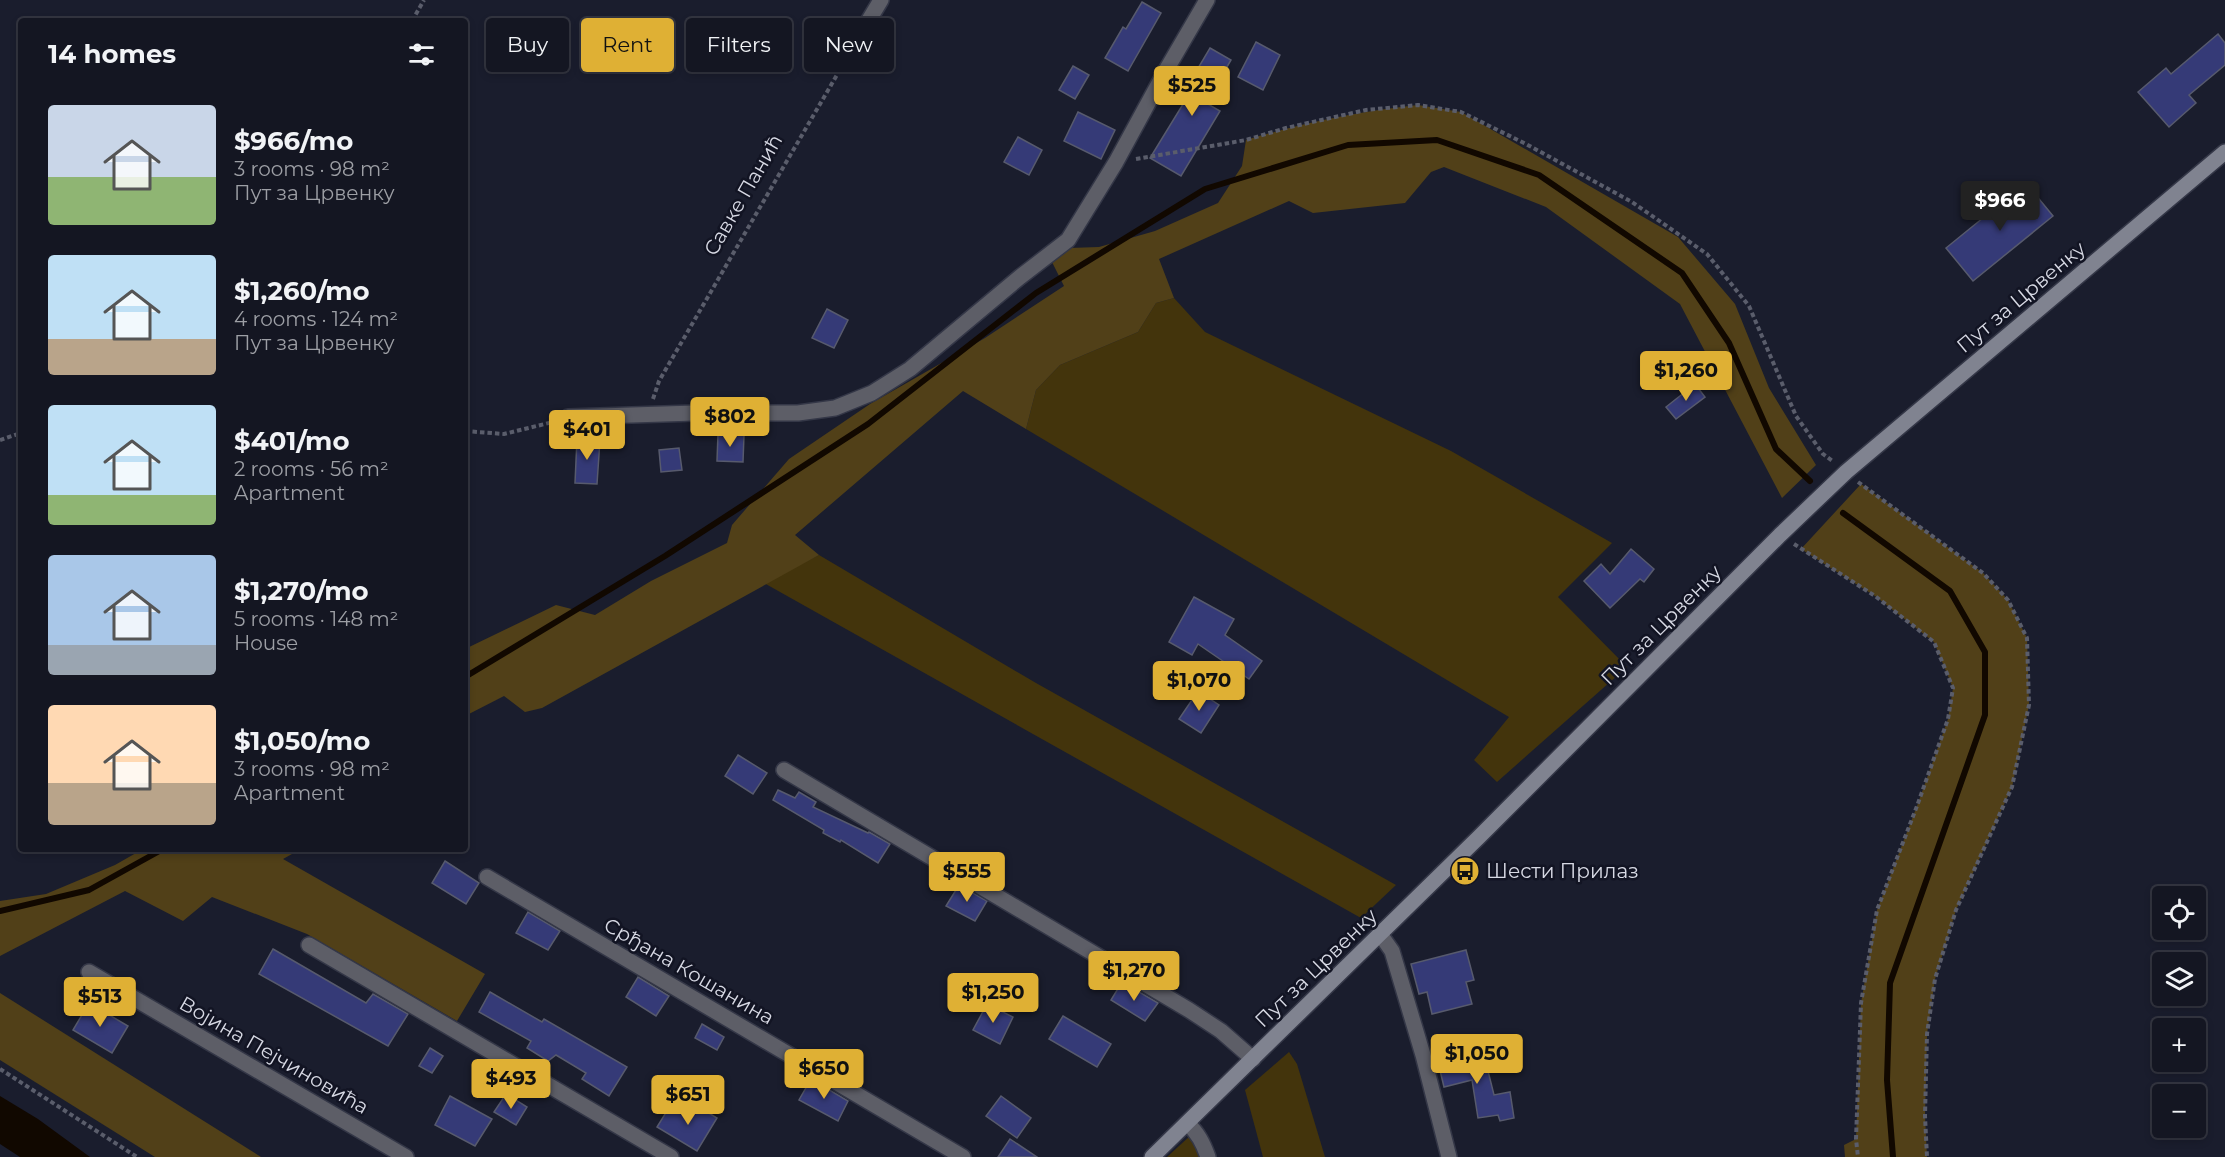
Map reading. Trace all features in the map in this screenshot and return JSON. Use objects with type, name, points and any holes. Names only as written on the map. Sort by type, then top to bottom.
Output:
[{"type":"street","points":[[870,18],[881,0]]},
{"type":"street","points":[[568,417],[798,413],[835,408],[872,393],[910,369],[1068,240],[1116,162],[1207,0]]},
{"type":"street","name":"Пут за Црвенку","points":[[1152,1157],[1846,472],[2225,152]]},
{"type":"street","points":[[784,770],[1189,1010],[1221,1031],[1253,1059]]},
{"type":"street","name":"Срђана Кошанина","points":[[487,877],[963,1157]]},
{"type":"street","points":[[1380,934],[1392,951],[1449,1157]]},
{"type":"street","points":[[309,945],[671,1157]]},
{"type":"street","name":"Војина Пејчиновића","points":[[89,972],[406,1157]]},
{"type":"street","points":[[1187,1123],[1202,1141],[1208,1157]]},
{"type":"path","points":[[413,18],[424,0]]},
{"type":"path","name":"Савке Панић","points":[[648,414],[659,381],[839,72]]},
{"type":"path","points":[[1116,162],[1246,140],[1286,128],[1366,111],[1418,105],[1461,112],[1526,144],[1632,202],[1707,254],[1749,306],[1796,416],[1823,454],[1983,573],[2008,600],[2027,638],[2029,705],[2012,787],[1956,910],[1935,978],[1927,1034],[1925,1116],[1927,1157]]},
{"type":"path","points":[[468,431],[504,434],[568,417]]},
{"type":"path","points":[[0,440],[18,434]]},
{"type":"path","points":[[1780,535],[1875,596],[1934,642],[1953,688],[1948,718],[1877,910],[1861,1003],[1856,1139],[1858,1157]]},
{"type":"path","points":[[0,1069],[137,1157]]},
{"type":"shaded area","points":[[1418,105],[1461,112],[1678,237],[1735,304],[1769,388],[1816,465],[1782,498],[1680,304],[1546,207],[1444,167],[1431,172],[1405,203],[1313,213],[1289,201],[1159,259],[1174,298],[1156,303],[1138,332],[1060,365],[1036,390],[1026,429],[963,391],[795,535],[819,555],[542,708],[525,712],[504,696],[468,714],[468,648],[556,605],[595,615],[651,581],[727,543],[732,525],[789,459],[870,404],[985,338],[1064,286],[1052,262],[1069,248],[1099,247],[1155,231],[1218,203],[1242,166],[1246,140],[1331,118]]},
{"type":"shaded area","points":[[1174,298],[1205,332],[1451,451],[1612,543],[1558,597],[1627,667],[1497,782],[1474,760],[1509,717],[1026,429],[1036,390],[1060,365],[1138,332],[1156,303]]},
{"type":"shaded area","points":[[1861,484],[1983,573],[2008,600],[2027,638],[2029,705],[2012,787],[1956,910],[1935,979],[1927,1034],[1925,1116],[1927,1157],[1845,1157],[1844,1145],[1856,1139],[1861,1003],[1877,910],[1948,719],[1953,688],[1934,642],[1875,596],[1801,549]]},
{"type":"shaded area","points":[[819,555],[1036,683],[1396,885],[1361,918],[764,583]]},
{"type":"shaded area","points":[[138,852],[296,852],[283,859],[485,974],[457,1021],[307,934],[212,897],[183,921],[125,891],[0,956],[0,901],[46,894],[115,865]]},
{"type":"shaded area","points":[[0,993],[261,1157],[155,1157],[0,1060]]},
{"type":"shaded area","points":[[1289,1052],[1297,1064],[1325,1157],[1263,1157],[1245,1090]]},
{"type":"shaded area","points":[[0,1096],[38,1119],[90,1157],[20,1157],[0,1144]]},
{"type":"shaded area","points":[[1191,1135],[1199,1157],[1167,1157]]},
{"type":"building","points":[[1142,2],[1161,13],[1128,71],[1105,58],[1123,27],[1126,29]]},
{"type":"building","points":[[2218,34],[2225,43],[2225,65],[2189,95],[2196,103],[2169,127],[2138,92],[2166,68],[2171,74]]},
{"type":"building","points":[[1256,42],[1280,55],[1263,90],[1238,77]]},
{"type":"building","points":[[1210,48],[1231,60],[1206,103],[1220,111],[1181,176],[1150,158],[1196,83],[1191,80]]},
{"type":"building","points":[[1073,66],[1089,75],[1075,99],[1059,90]]},
{"type":"building","points":[[1078,112],[1115,130],[1101,159],[1064,141]]},
{"type":"building","points":[[1018,137],[1042,150],[1029,175],[1004,162]]},
{"type":"building","points":[[2026,183],[2053,216],[1973,281],[1946,248]]},
{"type":"building","points":[[827,309],[848,320],[834,348],[812,338]]},
{"type":"building","points":[[1695,384],[1705,397],[1676,419],[1666,407]]},
{"type":"building","points":[[718,434],[744,435],[743,462],[717,461]]},
{"type":"building","points":[[577,439],[600,440],[597,484],[575,483]]},
{"type":"building","points":[[679,448],[682,470],[661,472],[659,450]]},
{"type":"building","points":[[1631,549],[1654,569],[1644,582],[1640,579],[1610,608],[1584,581],[1601,564],[1610,574]]},
{"type":"building","points":[[1194,597],[1234,619],[1225,635],[1262,661],[1249,679],[1198,644],[1192,655],[1169,642]]},
{"type":"building","points":[[1198,691],[1219,705],[1201,733],[1179,719]]},
{"type":"building","points":[[738,755],[767,773],[753,794],[725,776]]},
{"type":"building","points":[[778,790],[795,798],[799,792],[816,802],[813,807],[890,844],[878,863],[841,840],[840,842],[823,833],[824,830],[773,800]]},
{"type":"building","points":[[445,861],[479,883],[466,904],[432,883]]},
{"type":"building","points":[[959,885],[987,901],[975,921],[946,906]]},
{"type":"building","points":[[528,912],[560,931],[548,950],[516,933]]},
{"type":"building","points":[[273,949],[366,1003],[373,994],[408,1014],[388,1046],[259,974]]},
{"type":"building","points":[[1466,950],[1474,980],[1466,982],[1472,1004],[1432,1014],[1427,992],[1419,994],[1411,964]]},
{"type":"building","points":[[638,977],[669,996],[656,1016],[626,997]]},
{"type":"building","points":[[1122,982],[1158,1003],[1145,1021],[1111,1000]]},
{"type":"building","points":[[490,992],[542,1022],[544,1019],[627,1067],[609,1096],[582,1079],[586,1073],[556,1055],[548,1061],[527,1048],[531,1041],[479,1012]]},
{"type":"building","points":[[89,1003],[128,1026],[112,1053],[73,1030]]},
{"type":"building","points":[[987,1004],[1013,1017],[1000,1044],[973,1030]]},
{"type":"building","points":[[1063,1016],[1111,1044],[1097,1067],[1049,1039]]},
{"type":"building","points":[[702,1024],[724,1037],[717,1050],[695,1038]]},
{"type":"building","points":[[430,1048],[443,1056],[432,1073],[419,1066]]},
{"type":"building","points":[[1483,1051],[1494,1095],[1510,1092],[1514,1118],[1500,1121],[1498,1115],[1478,1118],[1472,1080],[1444,1087],[1438,1062]]},
{"type":"building","points":[[811,1079],[848,1101],[838,1121],[799,1100]]},
{"type":"building","points":[[506,1094],[527,1107],[516,1125],[494,1112]]},
{"type":"building","points":[[450,1096],[492,1119],[475,1146],[435,1125]]},
{"type":"building","points":[[1001,1096],[1031,1118],[1017,1138],[986,1116]]},
{"type":"building","points":[[694,1104],[717,1118],[697,1151],[657,1127],[670,1106],[686,1116]]},
{"type":"building","points":[[1010,1139],[1037,1157],[998,1157]]},
{"type":"waterway","points":[[468,675],[665,556],[868,424],[1036,293],[1205,189],[1348,145],[1437,140],[1539,175],[1682,273],[1729,343],[1776,449],[1810,481]]},
{"type":"waterway","points":[[1843,513],[1950,591],[1985,652],[1985,715],[1890,983],[1887,1080],[1893,1157]]},
{"type":"waterway","points":[[0,911],[89,890],[158,852]]},
{"type":"place","name":"Шести Прилаз","points":[[1465,871]]}]
